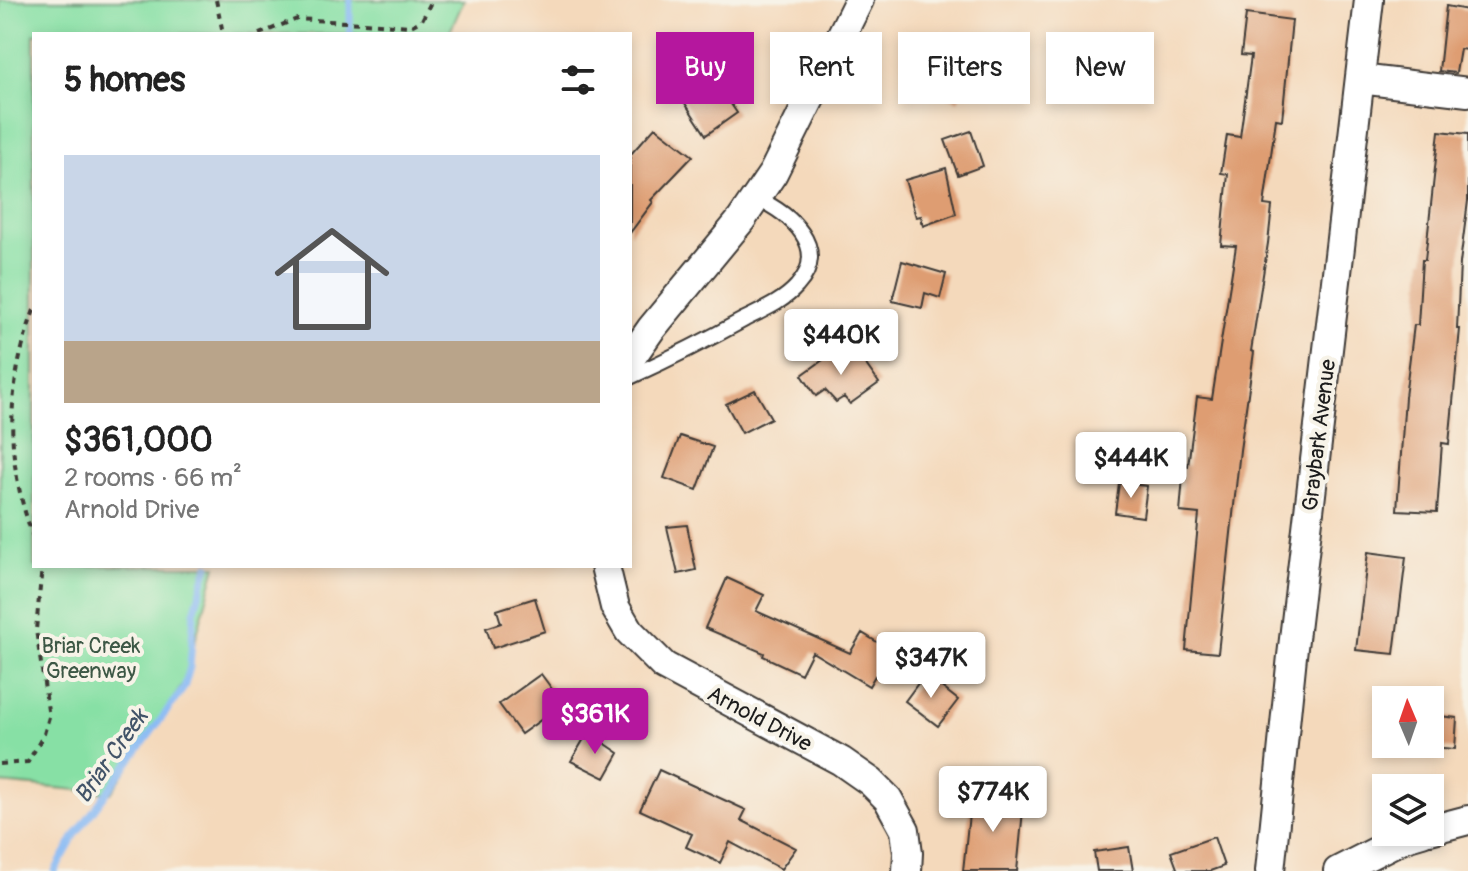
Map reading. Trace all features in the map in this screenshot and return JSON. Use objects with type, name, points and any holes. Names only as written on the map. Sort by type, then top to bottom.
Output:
[{"type":"street","points":[[632,356],[756,198],[787,148],[859,0]]},
{"type":"street","name":"Graybark Avenue","points":[[1270,871],[1292,656],[1369,0]]},
{"type":"street","points":[[1360,79],[1468,92]]},
{"type":"street","name":"Arnold Drive","points":[[605,568],[615,607],[639,644],[664,666],[841,761],[871,782],[888,799],[905,830],[907,871]]},
{"type":"street","points":[[1444,826],[1468,820]]},
{"type":"street","points":[[1338,871],[1387,846]]},
{"type":"lane","points":[[632,376],[753,315],[798,285],[807,270],[809,255],[804,233],[789,216],[756,198]]},
{"type":"path","points":[[216,0],[222,32]]},
{"type":"path","points":[[263,32],[288,20],[310,19],[411,26],[422,20],[432,0]]},
{"type":"path","points":[[32,317],[20,361],[11,419],[17,489],[32,533]]},
{"type":"path","points":[[0,764],[28,762],[44,734],[49,717],[36,630],[42,568]]},
{"type":"green space","name":"Briar Creek Greenway","points":[[0,0],[464,0],[450,32],[32,32],[32,568],[215,568],[183,684],[111,793],[0,783]]},
{"type":"building","points":[[1446,6],[1468,10],[1468,50],[1460,49],[1456,73],[1439,71]]},
{"type":"building","points":[[1246,14],[1292,20],[1282,120],[1276,119],[1264,205],[1272,206],[1251,351],[1254,352],[1218,653],[1186,650],[1199,514],[1180,512],[1184,465],[1188,466],[1197,397],[1212,399],[1236,246],[1221,245],[1228,174],[1221,173],[1227,135],[1240,137],[1251,56],[1241,55]]},
{"type":"building","points":[[686,104],[731,104],[737,113],[706,135]]},
{"type":"building","points":[[655,127],[693,156],[651,200],[653,202],[632,230],[632,153]]},
{"type":"building","points":[[971,131],[983,166],[958,175],[945,140]]},
{"type":"building","points":[[1439,131],[1468,134],[1468,201],[1460,263],[1457,329],[1460,329],[1449,444],[1442,443],[1437,512],[1397,510],[1405,397],[1414,325],[1418,325],[1422,260],[1425,260]]},
{"type":"building","points":[[946,168],[956,214],[923,226],[921,216],[916,217],[905,180]]},
{"type":"building","points":[[902,261],[946,274],[940,298],[925,293],[922,308],[892,301]]},
{"type":"building","points":[[841,347],[848,360],[857,352],[879,383],[850,404],[844,397],[836,402],[825,390],[816,396],[802,375]]},
{"type":"building","points":[[755,390],[771,418],[742,433],[726,404]]},
{"type":"building","points":[[680,436],[713,447],[697,490],[664,478]]},
{"type":"building","points":[[1119,483],[1147,486],[1143,517],[1115,513]]},
{"type":"building","points":[[687,525],[696,570],[678,574],[667,527]]},
{"type":"building","points":[[1368,552],[1406,557],[1394,654],[1356,650]]},
{"type":"building","points":[[727,578],[764,595],[756,611],[850,653],[862,633],[890,650],[869,686],[812,652],[801,674],[763,656],[764,653],[705,628]]},
{"type":"building","points":[[535,598],[545,631],[493,648],[486,628],[501,623],[497,610]]},
{"type":"building","points":[[541,674],[563,704],[521,734],[499,704]]},
{"type":"building","points":[[925,674],[958,700],[938,726],[905,701]]},
{"type":"building","points":[[1444,717],[1457,718],[1455,749],[1444,748]]},
{"type":"building","points":[[588,732],[619,753],[605,778],[571,761]]},
{"type":"building","points":[[659,770],[746,810],[741,820],[796,848],[781,869],[730,842],[720,863],[686,847],[692,834],[640,810]]},
{"type":"building","points":[[971,795],[1024,800],[1017,871],[963,871]]},
{"type":"building","points":[[1214,837],[1224,866],[1210,871],[1178,871],[1171,852]]},
{"type":"building","points":[[1129,847],[1133,871],[1097,871],[1094,852]]},
{"type":"waterway","name":"Briar Creek","points":[[350,0],[350,32]]},
{"type":"waterway","name":"Briar Creek","points":[[55,871],[76,834],[184,688],[190,667],[194,612],[207,568]]}]
